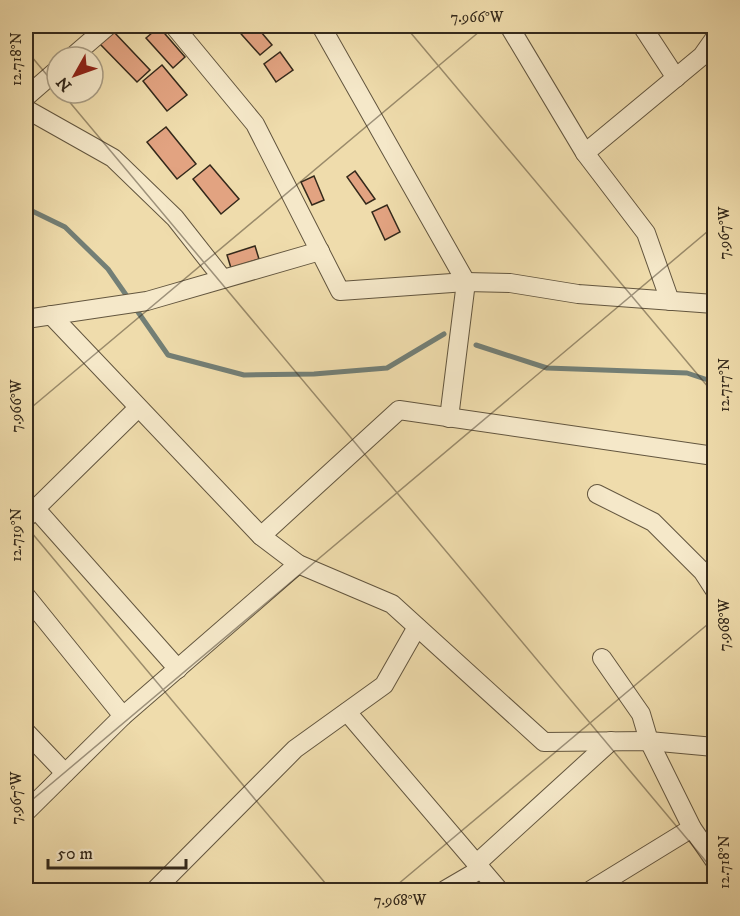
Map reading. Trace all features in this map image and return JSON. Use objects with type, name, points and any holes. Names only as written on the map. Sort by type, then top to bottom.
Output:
[{"type":"street","points":[[86,45],[108,26]]},
{"type":"street","points":[[174,26],[255,124],[340,291],[466,282],[510,283],[578,294],[714,304]]},
{"type":"street","points":[[321,26],[466,282],[449,418]]},
{"type":"street","points":[[509,26],[585,153],[646,233],[670,301]]},
{"type":"street","points":[[642,26],[676,78]]},
{"type":"street","points":[[585,153],[702,56],[714,39]]},
{"type":"street","points":[[26,97],[45,80]]},
{"type":"street","points":[[26,108],[113,158],[175,218],[223,279]]},
{"type":"street","points":[[26,319],[147,301],[320,251]]},
{"type":"street","points":[[51,315],[261,536],[298,564],[392,604],[544,742],[649,741],[714,747]]},
{"type":"street","points":[[138,408],[30,513],[178,669]]},
{"type":"street","points":[[261,536],[399,410],[714,456]]},
{"type":"street","points":[[597,494],[653,522],[703,572],[714,589]]},
{"type":"street","points":[[26,812],[123,716],[298,564]]},
{"type":"street","points":[[26,596],[123,716]]},
{"type":"street","points":[[155,891],[296,749],[384,686],[417,627]]},
{"type":"street","points":[[602,658],[641,714],[649,741],[692,828],[714,860]]},
{"type":"street","points":[[347,712],[499,891]]},
{"type":"street","points":[[26,732],[65,773]]},
{"type":"street","points":[[445,891],[479,867],[611,741]]},
{"type":"street","points":[[591,891],[692,828]]},
{"type":"building","points":[[234,26],[256,26],[272,45],[260,55]]},
{"type":"building","points":[[159,27],[185,57],[173,68],[146,38]]},
{"type":"building","points":[[113,31],[150,70],[137,82],[105,49],[105,45],[100,44]]},
{"type":"building","points":[[280,52],[293,70],[276,82],[264,64]]},
{"type":"building","points":[[162,65],[187,95],[167,111],[143,81]]},
{"type":"building","points":[[166,127],[196,164],[177,179],[147,142]]},
{"type":"building","points":[[210,165],[239,199],[221,214],[193,179]]},
{"type":"building","points":[[355,171],[375,199],[366,204],[347,177]]},
{"type":"building","points":[[314,176],[324,200],[312,205],[301,182]]},
{"type":"building","points":[[387,205],[400,232],[385,240],[372,212]]},
{"type":"building","points":[[255,246],[259,259],[231,268],[227,255]]},
{"type":"waterway","points":[[26,208],[65,227],[108,269],[168,355],[244,375],[314,374],[387,368],[444,334]]},
{"type":"waterway","points":[[476,345],[547,368],[687,373],[714,382]]}]
